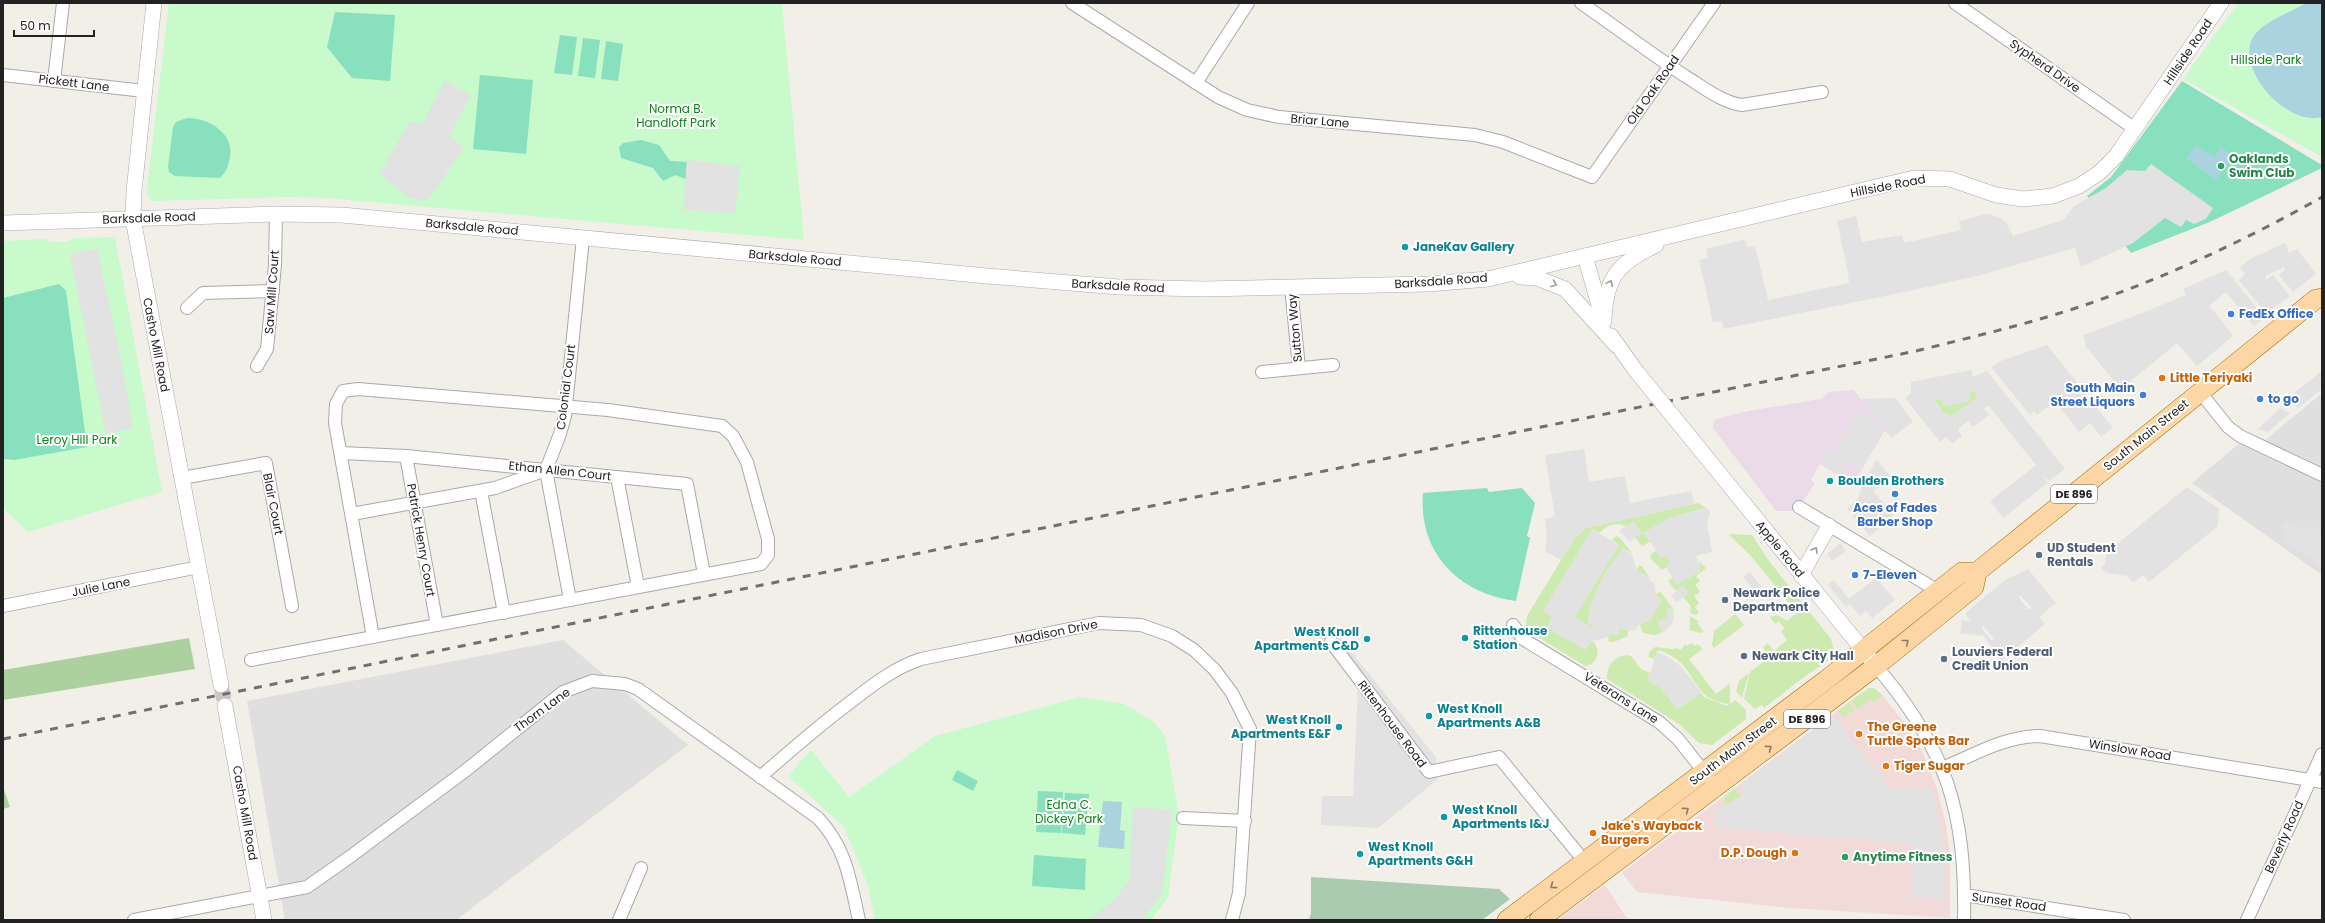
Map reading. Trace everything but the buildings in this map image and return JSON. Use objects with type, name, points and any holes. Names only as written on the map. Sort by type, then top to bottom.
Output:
[{"type":"main road","name":"South Main Street","points":[[1507,920],[1863,651],[1962,572],[1977,572],[2320,294]]},
{"type":"main road","name":"South Main Street","points":[[1539,920],[1876,666],[1974,587],[1977,572]]},
{"type":"main road","points":[[1601,873],[1605,847]]},
{"type":"main road","points":[[1579,890],[1585,862]]},
{"type":"street","points":[[54,81],[63,3]]},
{"type":"street","name":"Casho Mill Road","points":[[154,3],[134,191],[133,219],[221,685]]},
{"type":"street","name":"Briar Lane","points":[[1072,3],[1196,83],[1233,105],[1262,114],[1476,135],[1503,142],[1592,177]]},
{"type":"street","points":[[1196,83],[1248,3]]},
{"type":"street","points":[[1581,3],[1670,66],[1732,104],[1742,105],[1822,92]]},
{"type":"street","name":"Old Oak Road","points":[[1592,177],[1714,3]]},
{"type":"street","name":"Sypherd Drive","points":[[1955,3],[2135,129]]},
{"type":"street","name":"Hillside Road","points":[[1585,256],[1914,178],[1950,179],[2009,198],[2030,199],[2053,196],[2072,190],[2100,173],[2116,156],[2217,5]]},
{"type":"street","name":"Pickett Lane","points":[[3,74],[144,91]]},
{"type":"street","name":"Barksdale Road","points":[[3,223],[276,214],[342,215],[1071,284],[1180,288],[1435,283],[1488,279],[1585,256]]},
{"type":"street","name":"Saw Mill Court","points":[[257,366],[268,349],[273,291],[276,214]]},
{"type":"street","points":[[1604,321],[1606,294],[1609,283],[1616,271],[1626,261],[1681,233]]},
{"type":"street","name":"Colonial Court","points":[[546,470],[560,434],[566,406],[582,238]]},
{"type":"street","name":"Apple Road","points":[[1585,256],[1604,321],[1616,345],[1876,666],[1916,718],[1942,768],[1953,800],[1960,833],[1964,920]]},
{"type":"street","points":[[1488,279],[1537,278],[1565,289],[1616,345]]},
{"type":"street","name":"Sutton Way","points":[[1291,287],[1299,368]]},
{"type":"street","points":[[187,308],[203,293],[273,291]]},
{"type":"street","name":"Sutton Way","points":[[1262,372],[1333,365]]},
{"type":"street","points":[[251,660],[761,564],[768,555],[768,539],[747,462],[733,436],[722,426],[693,420],[566,406],[349,389],[338,398],[334,412],[373,637]]},
{"type":"street","points":[[2200,392],[2228,427],[2240,436],[2322,474]]},
{"type":"street","name":"Ethan Allen Court","points":[[342,453],[406,456],[687,484],[704,574]]},
{"type":"street","name":"Patrick Henry Court","points":[[406,456],[437,625]]},
{"type":"street","name":"Blair Court","points":[[182,478],[266,463],[292,606]]},
{"type":"street","points":[[352,514],[481,491],[546,470],[570,600]]},
{"type":"street","points":[[617,477],[638,587]]},
{"type":"street","points":[[481,491],[504,613]]},
{"type":"street","points":[[1799,507],[1938,591]]},
{"type":"street","points":[[1801,575],[1829,526]]},
{"type":"street","name":"Julie Lane","points":[[3,606],[199,567]]},
{"type":"street","name":"Madison Drive","points":[[760,777],[812,732],[884,676],[902,666],[921,659],[1099,623],[1122,624],[1156,630],[1172,636],[1194,650],[1214,669],[1232,693],[1250,729],[1239,893],[1232,920]]},
{"type":"street","name":"Veterans Lane","points":[[1513,624],[1523,639],[1659,722],[1678,739],[1716,788]]},
{"type":"street","name":"Rittenhouse Road","points":[[1331,642],[1428,772],[1499,757],[1585,862]]},
{"type":"street","name":"Thorn Lane","points":[[134,920],[181,916],[260,896],[307,887],[465,770],[563,692],[592,682],[625,684],[638,689],[818,818],[830,831],[840,847],[859,920]]},
{"type":"street","name":"Casho Mill Road","points":[[225,706],[264,920]]},
{"type":"street","name":"Winslow Road","points":[[1942,768],[2006,740],[2040,736],[2316,781]]},
{"type":"street","name":"Beverly Road","points":[[2247,920],[2316,781],[2322,754]]},
{"type":"street","points":[[1183,818],[1245,821]]},
{"type":"street","points":[[619,920],[641,868]]},
{"type":"street","name":"Sunset Road","points":[[1964,895],[2124,920]]},
{"type":"shaded area","points":[[445,81],[471,95],[449,136],[464,148],[427,201],[411,198],[379,174],[410,121],[422,124]]},
{"type":"shaded area","points":[[687,160],[740,166],[735,213],[683,210]]},
{"type":"shaded area","points":[[2151,164],[2213,208],[2206,219],[2194,224],[2186,220],[2181,227],[2165,218],[2133,243],[2081,267],[2075,248],[1977,276],[1895,294],[1723,329],[1722,321],[1713,322],[1699,260],[1708,258],[1706,249],[1745,239],[1747,247],[1755,246],[1768,300],[1849,283],[1837,221],[1856,216],[1862,242],[1902,235],[1904,243],[1961,230],[1959,221],[1987,214],[1999,217],[2005,221],[2013,236],[2063,220],[2074,206],[2106,188],[2127,170],[2145,171]]},
{"type":"shaded area","points":[[2285,243],[2289,253],[2297,249],[2316,274],[2293,292],[2279,275],[2285,270],[2284,267],[2265,276],[2266,280],[2273,275],[2290,296],[2266,314],[2239,280],[2245,274],[2240,267],[2250,259]]},
{"type":"shaded area","points":[[97,249],[121,359],[133,428],[106,434],[70,254]]},
{"type":"shaded area","points":[[2226,270],[2265,318],[2254,326],[2226,292],[2209,306],[2233,336],[2197,366],[2177,343],[2121,389],[2086,347],[2083,335],[2186,295],[2183,289]]},
{"type":"shaded area","points":[[2047,345],[2113,428],[2101,437],[2090,423],[2079,432],[2055,401],[2037,415],[2034,411],[2030,415],[1991,367],[1998,362]]},
{"type":"shaded area","points":[[1971,370],[1973,377],[1987,371],[2065,469],[2049,481],[2042,475],[2048,483],[2003,518],[1990,501],[2036,465],[1988,405],[1984,408],[1989,415],[1973,427],[1968,421],[1958,429],[1962,436],[1952,444],[1946,437],[1940,442],[1905,398],[1911,393],[1911,382]],"holes":[[[1976,391],[1977,398],[1952,416],[1944,413],[1934,401],[1942,398],[1944,406],[1970,401],[1969,392]]]},
{"type":"shaded area","points":[[2322,371],[2322,389],[2298,408],[2289,397]]},
{"type":"shaded area","points":[[1854,390],[1885,430],[1855,481],[1850,482],[1820,464],[1811,480],[1815,483],[1797,511],[1776,511],[1713,428],[1713,422],[1716,419],[1748,411],[1821,399],[1829,392]]},
{"type":"shaded area","points":[[2322,393],[2322,575],[2192,483],[2242,441],[2256,448]]},
{"type":"shaded area","points":[[1896,398],[1913,422],[1891,438],[1861,399]]},
{"type":"shaded area","points":[[2280,408],[2290,413],[2268,432],[2258,429]]},
{"type":"shaded area","points":[[1858,412],[1872,419],[1882,433],[1860,471],[1846,463],[1839,474],[1821,463],[1826,453],[1833,456]]},
{"type":"shaded area","points":[[1584,449],[1589,482],[1625,476],[1630,503],[1691,491],[1694,504],[1586,528],[1574,539],[1561,560],[1545,551],[1547,537],[1545,519],[1555,516],[1545,455]]},
{"type":"shaded area","points":[[1876,459],[1891,477],[1873,491],[1894,515],[1870,536],[1847,508],[1859,498],[1858,497]]},
{"type":"shaded area","points":[[2187,487],[2219,509],[2218,526],[2149,582],[2143,575],[2133,583],[2127,576],[2106,573],[2101,567],[2105,564],[2106,553]]},
{"type":"shaded area","points":[[1707,508],[1710,512],[1707,523],[1712,552],[1696,556],[1701,570],[1677,585],[1666,567],[1670,560],[1666,555],[1661,558],[1644,533],[1667,519]]},
{"type":"shaded area","points":[[2285,520],[2292,525],[2294,523],[2306,531],[2311,525],[2322,532],[2322,569],[2283,540],[2288,532],[2280,527]]},
{"type":"shaded area","points":[[1633,521],[1642,533],[1630,542],[1619,531]]},
{"type":"shaded area","points":[[1592,529],[1619,545],[1576,616],[1568,613],[1591,627],[1597,626],[1588,624],[1590,607],[1602,577],[1623,548],[1632,555],[1637,570],[1654,583],[1656,595],[1662,600],[1650,621],[1641,623],[1634,631],[1619,629],[1618,635],[1609,634],[1607,637],[1590,642],[1585,650],[1548,628],[1553,618],[1543,611]]},
{"type":"shaded area","points":[[1840,543],[1846,551],[1832,561],[1827,554]]},
{"type":"shaded area","points":[[2028,569],[2056,603],[2039,617],[2045,624],[2001,661],[1984,636],[1960,633],[1962,620],[1970,621],[1965,613],[2005,580]],"holes":[[[2020,595],[2031,607],[2031,609],[2028,609],[2019,598]],[[1983,626],[1994,638],[1994,640],[1991,640],[1982,629]]]},
{"type":"shaded area","points":[[1750,572],[1763,589],[1757,594],[1743,577]]},
{"type":"shaded area","points":[[1876,578],[1895,600],[1872,618],[1866,611],[1860,616],[1850,604],[1846,607],[1828,585],[1834,580],[1849,599]]},
{"type":"shaded area","points":[[1683,586],[1689,593],[1677,602],[1671,596]]},
{"type":"shaded area","points":[[1671,608],[1674,616],[1673,622],[1670,627],[1662,633],[1658,622],[1668,617],[1666,610]]},
{"type":"shaded area","points":[[1332,628],[1436,757],[1437,780],[1378,828],[1321,825],[1322,796],[1353,796],[1358,686],[1318,638]]},
{"type":"shaded area","points":[[563,640],[688,745],[456,920],[285,920],[247,701]]},
{"type":"shaded area","points":[[1657,652],[1668,657],[1679,665],[1701,693],[1677,709],[1661,688],[1648,680]]},
{"type":"shaded area","points":[[1872,688],[1882,695],[1907,726],[1923,753],[1937,789],[1946,825],[1950,854],[1950,918],[1790,908],[1637,892],[1622,873],[1860,694]]},
{"type":"shaded area","points":[[1833,716],[1890,789],[1932,788],[1943,845],[1946,899],[1910,897],[1914,845],[1847,837],[1846,839],[1735,828],[1714,828],[1716,807],[1728,806],[1745,793],[1740,785]]},
{"type":"shaded area","points":[[1133,807],[1172,810],[1162,894],[1142,920],[1089,920],[1115,899],[1129,880]]},
{"type":"shaded area","points":[[1605,885],[1628,920],[1557,920]]},
{"type":"green space","name":"Norma B. Handloff Park","points":[[169,3],[782,3],[804,240],[326,198],[287,197],[152,201],[148,197],[147,188]]},
{"type":"green space","name":"Hillside Park","points":[[2238,3],[2322,3],[2322,157],[2183,79]]},
{"type":"green space","points":[[335,12],[395,15],[390,81],[352,78],[327,47]]},
{"type":"green space","points":[[560,35],[577,37],[572,75],[554,73]]},
{"type":"green space","points":[[583,38],[600,40],[595,78],[578,76]]},
{"type":"green space","points":[[606,41],[623,44],[618,81],[601,79]]},
{"type":"green space","points":[[480,75],[533,80],[526,154],[473,149]]},
{"type":"green space","name":"Oaklands Swim Club","points":[[2182,81],[2322,165],[2322,168],[2212,221],[2131,253],[2087,196],[2111,177]]},
{"type":"green space","points":[[187,118],[205,121],[220,130],[226,136],[230,152],[229,162],[226,171],[219,178],[175,176],[169,172],[168,167],[173,127],[176,122]]},
{"type":"green space","points":[[641,140],[659,145],[670,161],[687,162],[686,179],[675,175],[663,181],[653,168],[621,158],[619,147],[623,143]]},
{"type":"green space","name":"Leroy Hill Park","points":[[115,237],[162,492],[28,532],[3,508],[3,241],[46,239],[50,242],[67,242],[74,238]]},
{"type":"green space","points":[[59,284],[66,291],[87,447],[14,460],[3,459],[3,298]]},
{"type":"green space","points":[[1976,391],[1977,398],[1952,416],[1944,413],[1934,400],[1942,398],[1944,406],[1970,401],[1969,392]]},
{"type":"green space","points":[[1487,488],[1489,492],[1522,488],[1535,503],[1527,536],[1530,538],[1516,601],[1495,597],[1477,590],[1460,580],[1446,567],[1435,552],[1427,534],[1423,515],[1423,493]]},
{"type":"green space","points":[[1698,503],[1707,508],[1690,512],[1651,528],[1644,533],[1650,542],[1642,546],[1635,538],[1642,533],[1633,522],[1626,526],[1619,524],[1612,525],[1602,530],[1600,533],[1592,529],[1548,627],[1585,650],[1590,642],[1594,642],[1598,654],[1593,663],[1585,666],[1529,631],[1526,625],[1527,616],[1574,539],[1586,528]]},
{"type":"green space","points":[[1728,534],[1752,535],[1769,561],[1831,639],[1834,651],[1829,660],[1764,708],[1762,705],[1755,709],[1744,699],[1750,672],[1770,657],[1763,647],[1768,643],[1774,651],[1787,640],[1781,631],[1784,628],[1779,621],[1775,624],[1770,617],[1777,615],[1787,621],[1797,613],[1751,556]]},
{"type":"green space","points":[[1616,536],[1619,537],[1633,554],[1623,548],[1590,607],[1588,623],[1597,625],[1592,628],[1567,612],[1575,616],[1619,545],[1612,540]]},
{"type":"green space","points":[[1655,551],[1666,555],[1670,561],[1669,565],[1662,570],[1650,558],[1651,554]]},
{"type":"green space","points":[[1699,561],[1706,568],[1696,576],[1700,581],[1695,585],[1700,592],[1694,596],[1699,603],[1695,607],[1699,613],[1696,615],[1690,613],[1691,606],[1683,597],[1688,593],[1683,586],[1676,591],[1668,581],[1672,578],[1677,584],[1700,571]]},
{"type":"green space","points":[[1639,566],[1642,566],[1650,579],[1637,570]]},
{"type":"green space","points":[[1660,591],[1674,610],[1675,614],[1671,608],[1668,617],[1658,622],[1662,633],[1654,635],[1643,633],[1640,625],[1644,621],[1650,621],[1656,594]]},
{"type":"green space","points":[[1735,614],[1744,625],[1714,648],[1712,645],[1714,631]]},
{"type":"green space","points":[[1690,616],[1699,622],[1697,623],[1704,632],[1701,633],[1690,630]]},
{"type":"green space","points":[[1619,629],[1628,630],[1628,636],[1614,642],[1609,642],[1608,635]]},
{"type":"green space","points":[[189,638],[195,669],[3,700],[3,670]]},
{"type":"green space","points":[[1691,643],[1695,646],[1698,644],[1703,649],[1689,659],[1716,694],[1730,683],[1730,704],[1716,701],[1706,696],[1686,668],[1675,658],[1658,650],[1654,659],[1648,657],[1650,651],[1655,647],[1677,648],[1681,650],[1685,644],[1687,646]]},
{"type":"green space","points":[[1628,655],[1632,657],[1641,669],[1650,673],[1648,680],[1661,688],[1677,709],[1701,693],[1704,697],[1727,706],[1735,700],[1746,710],[1746,719],[1712,745],[1699,743],[1679,724],[1607,679],[1608,670],[1612,662],[1619,657]]},
{"type":"green space","points":[[1749,673],[1742,698],[1736,691],[1739,681]]},
{"type":"green space","points":[[1869,688],[1874,688],[1882,695],[1873,703],[1870,699],[1858,709],[1851,701]]},
{"type":"green space","name":"Edna C. Dickey Park","points":[[1080,697],[1124,704],[1154,722],[1165,736],[1179,815],[1168,897],[1151,920],[875,920],[868,886],[844,827],[788,776],[811,750],[849,797],[935,736]]},
{"type":"green space","points":[[1849,703],[1854,710],[1843,717],[1838,711]]},
{"type":"green space","points":[[957,770],[978,781],[973,791],[952,780]]},
{"type":"green space","points":[[3,787],[10,807],[3,809]]},
{"type":"green space","points":[[1735,788],[1741,796],[1725,806],[1724,797]]},
{"type":"green space","points":[[1038,791],[1063,792],[1061,833],[1036,832]]},
{"type":"green space","points":[[1065,793],[1089,794],[1085,835],[1062,833]]},
{"type":"green space","points":[[1034,855],[1086,859],[1085,890],[1032,886]]},
{"type":"green space","points":[[1311,877],[1499,889],[1510,899],[1482,920],[1309,920],[1311,913]]},
{"type":"water","points":[[2307,3],[2322,3],[2322,117],[2309,118],[2294,113],[2280,105],[2268,93],[2258,79],[2251,65],[2249,50],[2253,37],[2263,27]]},
{"type":"water","points":[[2196,145],[2214,157],[2221,147],[2233,156],[2216,180],[2186,158]]},
{"type":"water","points":[[1103,801],[1122,802],[1120,830],[1125,831],[1124,849],[1098,847]]},
{"type":"tunnel","points":[[221,685],[225,706]]},
{"type":"railway","points":[[3,739],[1916,351],[2041,319],[2113,295],[2174,271],[2235,243],[2322,197]]},
{"type":"place","name":"Oaklands Swim Club","points":[[2221,166]]},
{"type":"place","name":"JaneKav Gallery","points":[[1405,247]]},
{"type":"place","name":"FedEx Office","points":[[2231,314]]},
{"type":"place","name":"Little Teriyaki","points":[[2162,378]]},
{"type":"place","name":"South Main Street Liquors","points":[[2143,395]]},
{"type":"place","name":"to go","points":[[2260,399]]},
{"type":"place","name":"Boulden Brothers","points":[[1830,481]]},
{"type":"place","name":"Aces of Fades Barber Shop","points":[[1895,494]]},
{"type":"place","name":"UD Student Rentals","points":[[2039,555]]},
{"type":"place","name":"7-Eleven","points":[[1855,575]]},
{"type":"place","name":"Newark Police Department","points":[[1725,600]]},
{"type":"place","name":"Rittenhouse Station","points":[[1465,638]]},
{"type":"place","name":"West Knoll Apartments C&D","points":[[1367,639]]},
{"type":"place","name":"Newark City Hall","points":[[1744,656]]},
{"type":"place","name":"Louviers Federal Credit Union","points":[[1944,659]]},
{"type":"place","name":"West Knoll Apartments A&B","points":[[1429,716]]},
{"type":"place","name":"West Knoll Apartments E&F","points":[[1339,727]]},
{"type":"place","name":"The Greene Turtle Sports Bar","points":[[1859,734]]},
{"type":"place","name":"Tiger Sugar","points":[[1886,766]]},
{"type":"place","name":"West Knoll Apartments I&J","points":[[1444,817]]},
{"type":"place","name":"Jake's Wayback Burgers","points":[[1593,833]]},
{"type":"place","name":"D.P. Dough","points":[[1795,853]]},
{"type":"place","name":"West Knoll Apartments G&H","points":[[1360,854]]},
{"type":"place","name":"Anytime Fitness","points":[[1845,857]]}]
